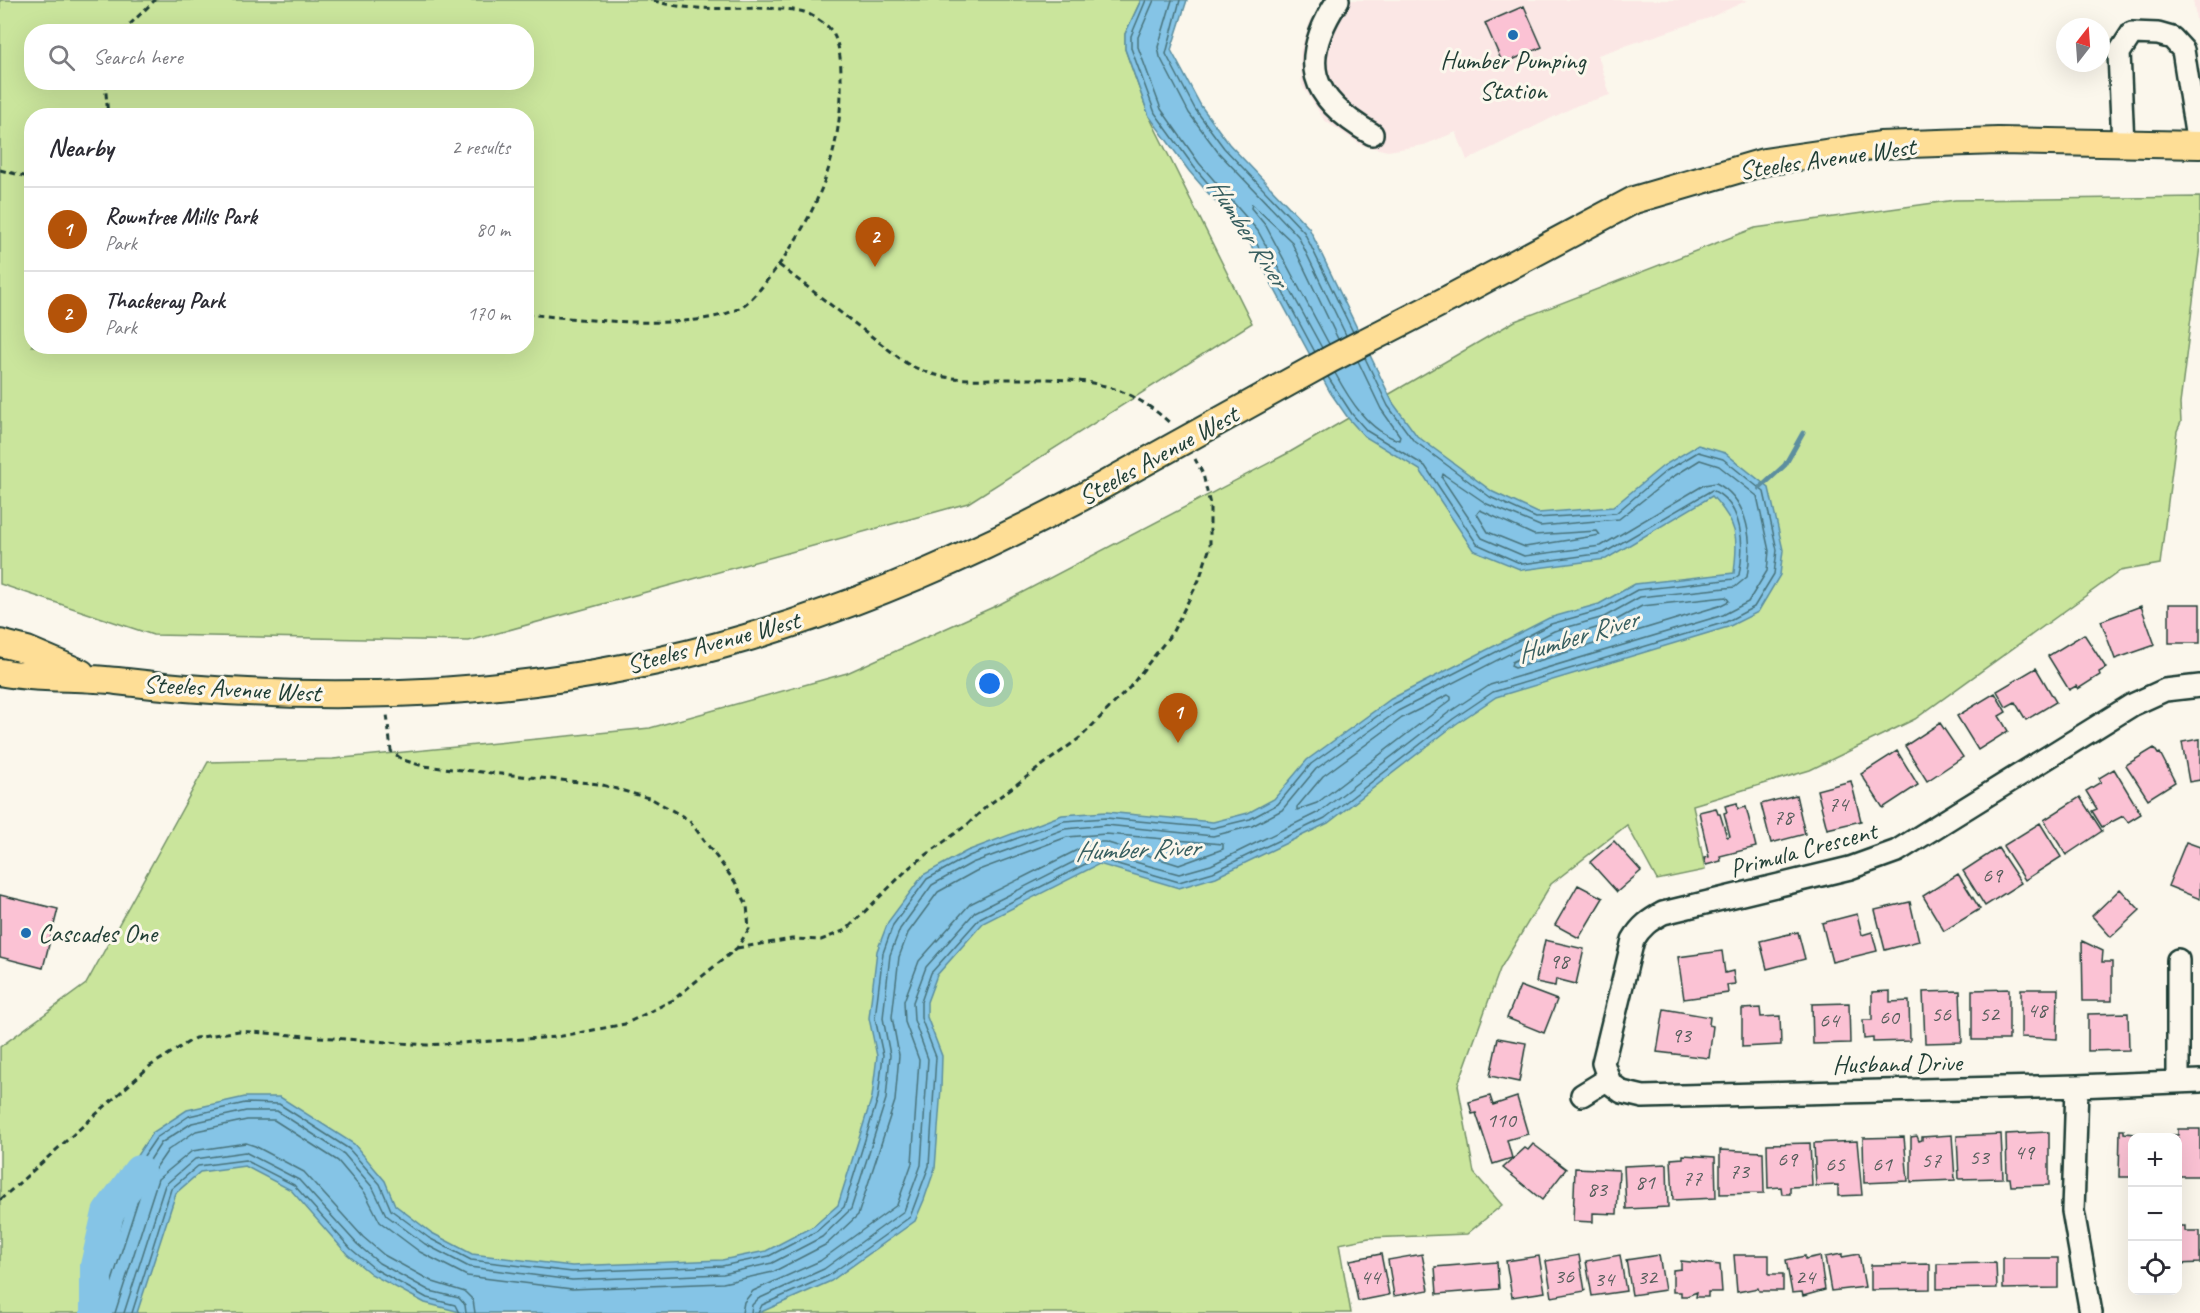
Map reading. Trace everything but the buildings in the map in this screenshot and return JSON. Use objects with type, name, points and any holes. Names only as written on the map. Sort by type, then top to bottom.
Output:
[{"type":"main road","name":"Steeles Avenue West","points":[[0,672],[22,677],[92,678],[226,691],[386,693],[459,689],[561,677],[695,651],[746,638],[849,604],[1004,539],[1331,359],[1634,200],[1764,162],[1880,145],[1998,141],[2199,145]]},
{"type":"main road","name":"Steeles Avenue West","points":[[0,643],[27,650],[92,678]]},
{"type":"street","points":[[1338,0],[1323,24],[1312,68],[1317,81],[1333,106],[1351,122],[1372,134]]},
{"type":"street","points":[[2123,144],[2119,52],[2132,33],[2172,38],[2183,50],[2199,145]]},
{"type":"street","name":"Primula Crescent","points":[[1606,1076],[1603,1063],[1633,940],[1645,924],[1663,914],[1850,868],[1897,851],[2132,705],[2165,690],[2200,686]]},
{"type":"street","points":[[2178,960],[2178,1080]]},
{"type":"street","points":[[1581,1095],[1606,1076]]},
{"type":"street","name":"Husband Drive","points":[[1606,1076],[1622,1092],[1643,1097],[2078,1086],[2200,1080]]},
{"type":"street","points":[[2078,1086],[2073,1211],[2091,1313]]},
{"type":"path","points":[[130,24],[154,0]]},
{"type":"path","points":[[534,315],[604,321],[707,320],[742,306],[779,265],[799,237],[818,202],[834,157],[840,120],[841,55],[829,27],[803,11],[713,9],[667,5],[652,0]]},
{"type":"path","points":[[106,90],[107,108]]},
{"type":"path","points":[[0,170],[24,176]]},
{"type":"path","points":[[779,265],[906,363],[922,371],[965,381],[1072,378],[1096,382],[1154,408],[1176,429]]},
{"type":"path","points":[[737,948],[792,939],[821,940],[846,930],[910,867],[968,824],[987,806],[1081,737],[1130,687],[1172,633],[1199,580],[1210,547],[1210,505],[1203,474],[1193,455]]},
{"type":"path","points":[[0,1200],[150,1066],[195,1038],[239,1031],[427,1045],[557,1037],[626,1024],[650,1013],[673,1000],[737,948],[749,928],[747,905],[735,882],[689,820],[652,799],[599,784],[423,766],[403,760],[391,751],[386,693]]},
{"type":"shaded area","points":[[1325,0],[1748,0],[1709,18],[1598,55],[1610,95],[1578,105],[1467,160],[1456,132],[1424,145],[1388,151],[1361,145],[1324,120],[1302,85],[1300,52],[1310,22]]},
{"type":"shaded area","points":[[2193,0],[2200,0],[2200,44]]},
{"type":"green space","points":[[0,0],[1141,0],[1125,34],[1125,49],[1149,116],[1252,323],[968,503],[469,641],[153,635],[0,584]]},
{"type":"green space","points":[[2200,197],[2200,246],[2180,404],[2181,422],[2177,431],[2160,564],[2120,571],[1915,719],[1810,770],[1693,805],[1705,870],[1657,880],[1627,825],[1551,884],[1500,969],[1458,1085],[1474,1173],[1502,1205],[1467,1234],[1369,1238],[1339,1244],[1351,1313],[0,1313],[0,1047],[86,984],[208,762],[333,759],[650,728],[847,673],[1000,604],[1290,452],[1515,321],[1755,228],[1955,200]]},
{"type":"water","points":[[1141,0],[1187,0],[1171,50],[1201,106],[1229,144],[1309,228],[1393,403],[1417,436],[1493,492],[1538,513],[1613,507],[1663,466],[1698,445],[1725,453],[1769,488],[1783,550],[1780,575],[1758,612],[1728,627],[1496,697],[1456,724],[1328,823],[1216,877],[1179,888],[1099,864],[983,923],[937,975],[927,1002],[927,1017],[942,1056],[941,1088],[935,1168],[915,1221],[831,1281],[759,1313],[464,1313],[425,1303],[371,1274],[347,1254],[291,1190],[245,1166],[200,1172],[176,1193],[137,1313],[82,1313],[82,1300],[122,1178],[152,1133],[187,1110],[245,1097],[280,1097],[354,1144],[385,1181],[395,1205],[432,1233],[472,1254],[572,1266],[722,1260],[766,1251],[814,1226],[838,1205],[872,1097],[877,1056],[869,1018],[877,951],[888,922],[923,875],[967,851],[1062,815],[1106,812],[1213,822],[1248,813],[1274,799],[1307,760],[1391,699],[1549,618],[1599,604],[1635,584],[1734,573],[1736,540],[1734,531],[1727,515],[1712,496],[1606,559],[1522,570],[1473,550],[1420,470],[1364,436],[1348,418],[1330,392],[1247,238],[1189,171],[1149,116],[1125,49],[1125,34]]},
{"type":"waterway","points":[[1760,488],[1785,465],[1803,433]]},
{"type":"waterway","name":"Humber River","points":[[96,1313],[96,1266],[108,1213],[139,1171]]},
{"type":"place","name":"Humber Pumping Station","points":[[1513,35]]},
{"type":"place","name":"Thackeray Park","points":[[875,267]]},
{"type":"place","name":"Rowntree Mills Park","points":[[1178,743]]},
{"type":"place","name":"Cascades One","points":[[26,933]]}]
